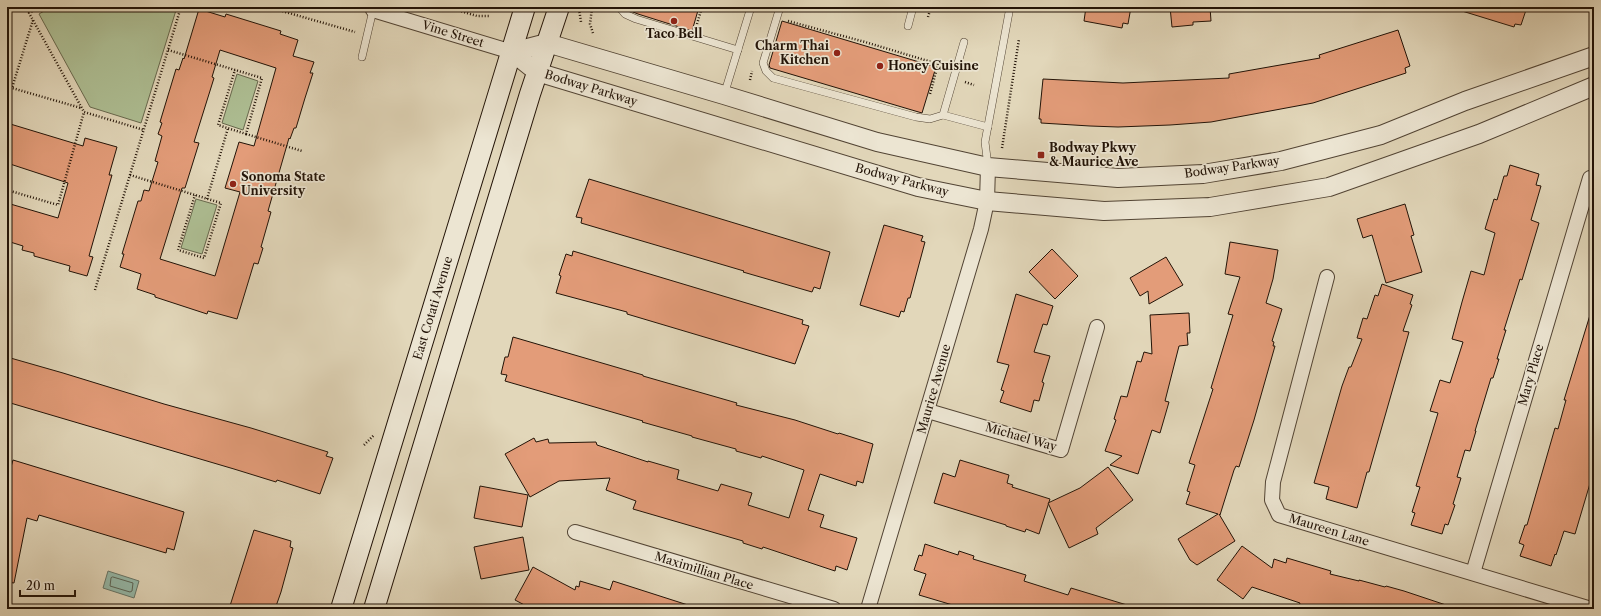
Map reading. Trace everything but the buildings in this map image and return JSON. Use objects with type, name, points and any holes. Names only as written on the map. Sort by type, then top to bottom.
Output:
[{"type":"main road","name":"East Cotati Avenue","points":[[341,609],[526,7]]},
{"type":"main road","points":[[374,609],[537,72],[559,7]]},
{"type":"street","name":"Vine Street","points":[[374,9],[512,52]]},
{"type":"street","points":[[512,52],[547,42]]},
{"type":"street","name":"Bodway Parkway","points":[[547,42],[877,142],[988,168],[1118,178],[1203,174],[1281,161],[1381,135],[1465,101],[1594,56]]},
{"type":"street","name":"Bodway Parkway","points":[[512,52],[537,72],[918,187],[987,201],[1104,211],[1210,207],[1329,187],[1479,134],[1594,86]]},
{"type":"street","name":"Maurice Avenue","points":[[868,609],[981,229],[987,201],[988,168]]},
{"type":"street","name":"Mary Place","points":[[1473,573],[1590,178]]},
{"type":"street","name":"Maureen Lane","points":[[1327,277],[1273,482],[1272,500],[1279,515],[1591,609]]},
{"type":"street","name":"Michael Way","points":[[928,411],[1062,450],[1097,327]]},
{"type":"street","name":"Maximillian Place","points":[[575,532],[834,609]]},
{"type":"lane","points":[[619,7],[625,14],[636,19],[738,50]]},
{"type":"lane","points":[[724,95],[752,7]]},
{"type":"lane","points":[[780,7],[763,63],[766,71],[773,78],[916,118],[930,120],[943,115],[988,127]]},
{"type":"lane","points":[[908,26],[913,7]]},
{"type":"lane","points":[[988,168],[985,142],[1010,7]]},
{"type":"lane","points":[[362,57],[374,9]]},
{"type":"lane","points":[[943,115],[964,42]]},
{"type":"path","points":[[40,7],[29,13],[84,112],[144,130]]},
{"type":"path","points":[[95,290],[181,7]]},
{"type":"path","points":[[268,7],[356,32]]},
{"type":"path","points":[[447,7],[477,16],[490,16]]},
{"type":"path","points":[[593,33],[590,24],[592,8],[594,7]]},
{"type":"path","points":[[695,28],[702,7]]},
{"type":"path","points":[[928,17],[931,7]]},
{"type":"path","points":[[580,17],[581,22]]},
{"type":"path","points":[[782,19],[938,64],[930,94]]},
{"type":"path","points":[[33,20],[12,88],[81,108]]},
{"type":"path","points":[[1002,148],[1019,38]]},
{"type":"path","points":[[168,50],[262,78],[246,134]]},
{"type":"path","points":[[235,70],[218,125],[302,151]]},
{"type":"path","points":[[7,190],[58,205],[84,112]]},
{"type":"path","points":[[207,199],[228,128]]},
{"type":"path","points":[[130,175],[195,195],[207,199],[221,203],[204,258],[178,250],[195,195]]},
{"type":"shaded area","points":[[51,7],[177,7],[141,123],[90,107],[39,14]]},
{"type":"shaded area","points":[[237,74],[258,81],[243,130],[222,123]]},
{"type":"shaded area","points":[[196,199],[217,205],[202,254],[181,248]]},
{"type":"water","points":[[108,571],[139,581],[134,598],[103,588]]},
{"type":"place","name":"Taco Bell","points":[[674,21]]},
{"type":"place","name":"Charm Thai Kitchen","points":[[837,53]]},
{"type":"place","name":"Honey Cuisine","points":[[880,66]]},
{"type":"place","name":"Bodway Pkwy & Maurice Ave","points":[[1041,155]]},
{"type":"place","name":"Sonoma State University","points":[[233,184]]}]
